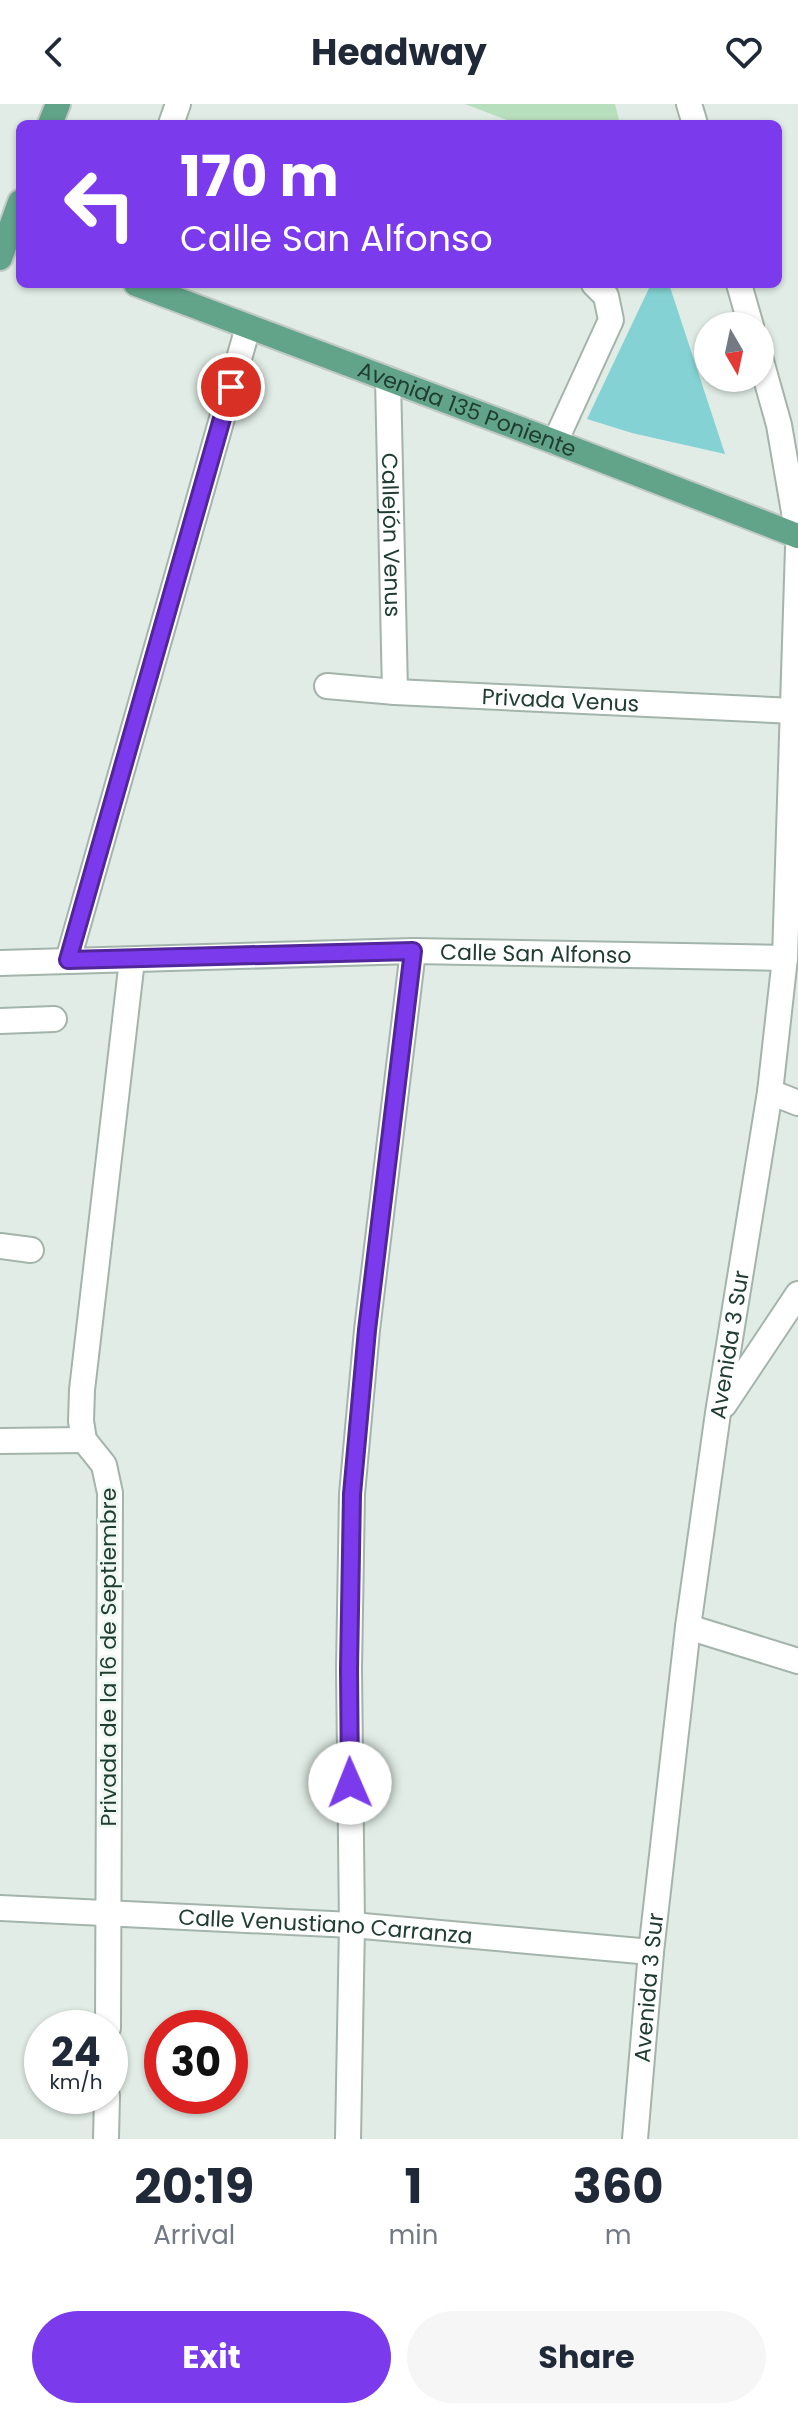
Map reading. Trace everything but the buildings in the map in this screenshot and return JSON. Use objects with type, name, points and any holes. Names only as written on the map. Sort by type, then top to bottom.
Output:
[{"type":"main road","points":[[7,242],[16,214]]},
{"type":"main road","name":"Avenida 135 Poniente","points":[[146,288],[798,536]]},
{"type":"street","points":[[555,442],[611,320],[606,296],[598,288]]},
{"type":"street","points":[[740,288],[747,312]]},
{"type":"street","points":[[68,960],[248,327]]},
{"type":"street","name":"Callejón Venus","points":[[388,379],[395,692]]},
{"type":"street","points":[[770,392],[779,425],[798,536]]},
{"type":"street","name":"Avenida 3 Sur","points":[[635,2139],[651,1952],[688,1627],[718,1413],[770,1092],[785,958],[798,548]]},
{"type":"street","name":"Privada Venus","points":[[327,686],[794,711]]},
{"type":"street","points":[[348,2139],[352,1925],[349,1669],[352,1494],[367,1330],[413,951]]},
{"type":"street","name":"Calle San Alfonso","points":[[0,963],[413,951],[785,958]]},
{"type":"street","points":[[0,1441],[84,1440],[82,1390],[132,960]]},
{"type":"street","points":[[0,1021],[54,1019]]},
{"type":"street","points":[[770,1092],[798,1103]]},
{"type":"street","points":[[0,1246],[31,1250]]},
{"type":"street","points":[[718,1413],[798,1294]]},
{"type":"street","name":"Privada de la 16 de Septiembre","points":[[84,1440],[104,1465],[110,1493],[108,2010]]},
{"type":"street","points":[[688,1627],[798,1661]]},
{"type":"street","name":"Calle Venustiano Carranza","points":[[0,1908],[352,1925],[651,1952]]},
{"type":"street","points":[[106,2139],[107,2114]]},
{"type":"green space","points":[[465,104],[615,104],[619,120],[507,120]]},
{"type":"water","points":[[649,288],[670,288],[694,360],[694,392],[705,392],[725,454],[632,433],[587,419]]},
{"type":"route","points":[[231,387],[68,960],[413,951],[367,1330],[352,1494],[350,1783]]}]
